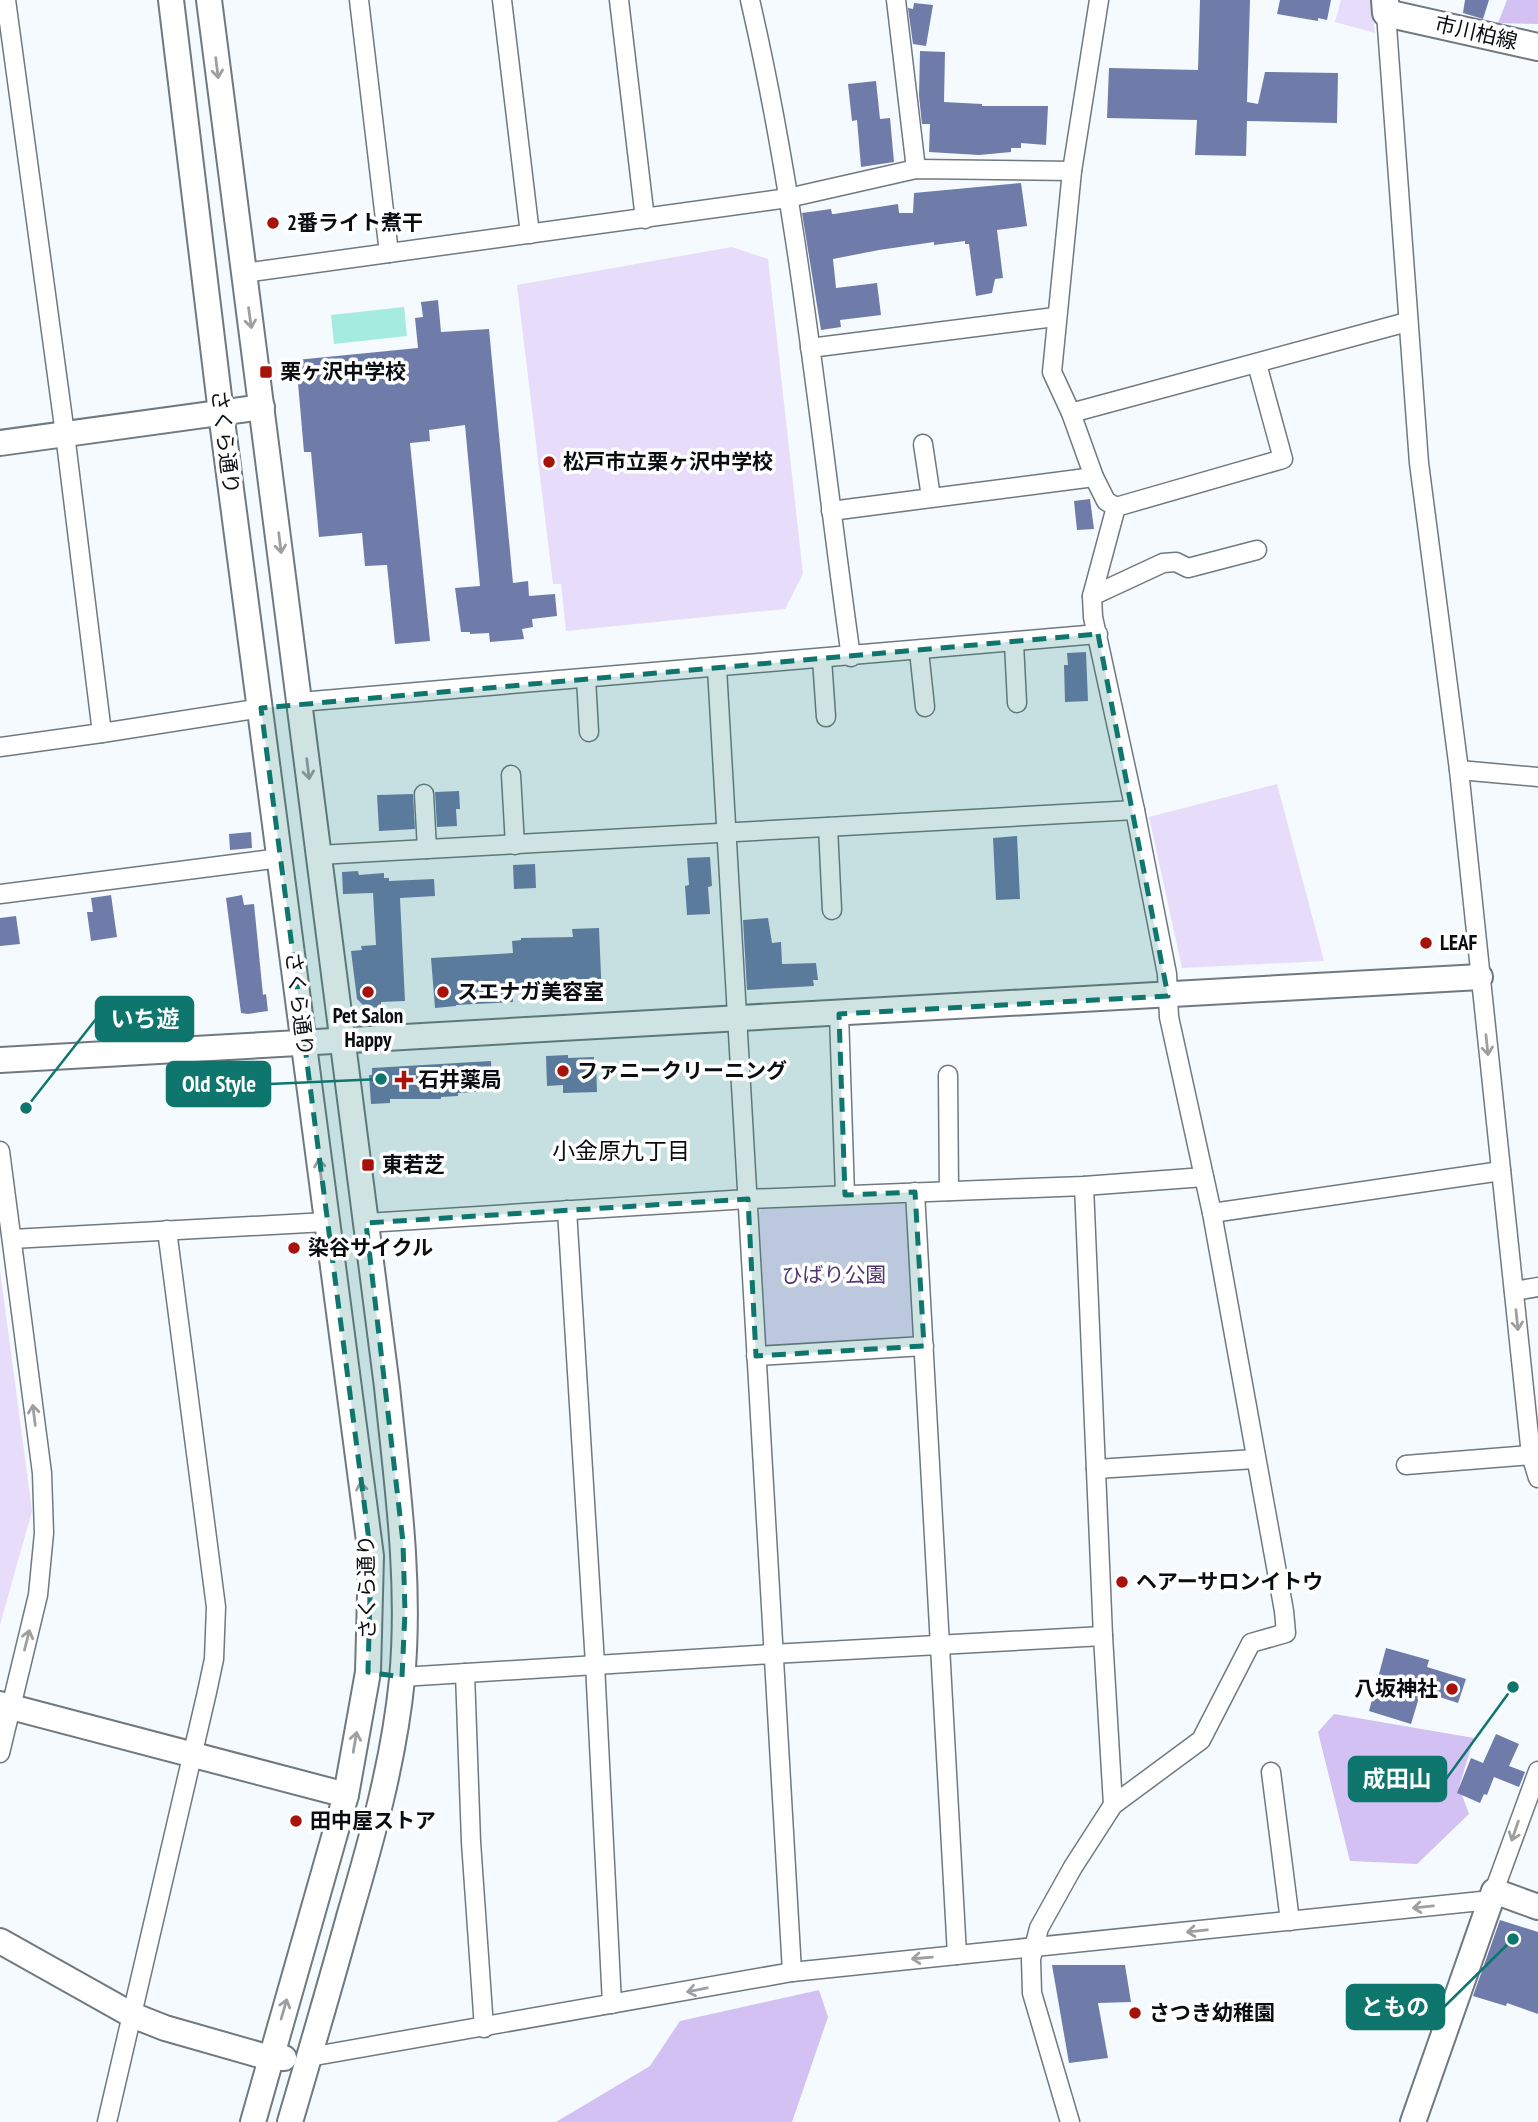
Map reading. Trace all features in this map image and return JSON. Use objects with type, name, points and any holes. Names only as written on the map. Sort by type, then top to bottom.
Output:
[{"type":"main road","name":"市川柏線","points":[[1385,7],[1538,47]]},
{"type":"street","points":[[6,0],[65,434],[102,733]]},
{"type":"street","name":"さくら通り","points":[[171,0],[221,413],[371,1556],[368,1672],[346,1795],[253,2122]]},
{"type":"street","name":"さくら通り","points":[[209,0],[387,1387],[404,1542],[402,1677],[383,1800],[290,2122]]},
{"type":"street","points":[[359,0],[389,253]]},
{"type":"street","points":[[502,0],[530,234]]},
{"type":"street","points":[[619,0],[645,219]]},
{"type":"street","points":[[750,0],[788,198],[851,656]]},
{"type":"street","points":[[896,0],[916,169]]},
{"type":"street","points":[[1099,0],[1072,172],[1055,317],[1052,372],[1106,501],[1116,507],[1283,459],[1257,364]]},
{"type":"street","points":[[1385,7],[1419,464],[1459,770],[1531,1455],[1538,1478]]},
{"type":"street","points":[[185,115],[223,108]]},
{"type":"street","points":[[244,273],[788,198],[916,169],[1072,172]]},
{"type":"street","points":[[810,348],[1055,317]]},
{"type":"street","points":[[1071,414],[1407,322]]},
{"type":"street","points":[[0,443],[262,407]]},
{"type":"street","points":[[923,444],[931,497]]},
{"type":"street","points":[[831,511],[1094,477]]},
{"type":"street","points":[[1070,2122],[1031,1993],[1032,1948],[1039,1928],[1112,1805],[1201,1740],[1251,1643],[1286,1633],[1212,1213],[1170,1017],[1167,974],[1093,617],[1093,596],[1116,507]]},
{"type":"street","points":[[1093,596],[1163,562],[1176,562],[1188,568],[1257,550]]},
{"type":"street","points":[[0,747],[300,702],[1098,634]]},
{"type":"street","points":[[1014,643],[1017,703]]},
{"type":"street","points":[[919,651],[925,706]]},
{"type":"street","points":[[822,659],[826,718]]},
{"type":"street","points":[[717,667],[792,1972]]},
{"type":"street","points":[[586,678],[589,732]]},
{"type":"street","points":[[1459,770],[1538,777]]},
{"type":"street","points":[[511,775],[514,845]]},
{"type":"street","points":[[424,794],[427,849]]},
{"type":"street","points":[[318,855],[1135,810]]},
{"type":"street","points":[[828,827],[832,910]]},
{"type":"street","points":[[0,894],[280,858]]},
{"type":"street","points":[[0,1060],[304,1040],[839,1014],[1480,977]]},
{"type":"street","points":[[839,1014],[845,1195]]},
{"type":"street","points":[[947,1075],[949,1191]]},
{"type":"street","points":[[0,1151],[42,1473],[44,1533],[38,1595],[5,1705],[0,1753]]},
{"type":"street","points":[[1212,1213],[1501,1171]]},
{"type":"street","points":[[366,1223],[748,1199],[1084,1186],[1204,1177]]},
{"type":"street","points":[[1084,1186],[1112,1805]]},
{"type":"street","points":[[915,1192],[957,1955]]},
{"type":"street","points":[[567,1210],[595,1664],[612,2004]]},
{"type":"street","points":[[12,1239],[326,1222]]},
{"type":"street","points":[[107,2122],[194,1755],[214,1659],[216,1607],[167,1230]]},
{"type":"street","points":[[1514,1291],[1538,1287]]},
{"type":"street","points":[[756,1356],[924,1346]]},
{"type":"street","points":[[1406,1465],[1531,1455]]},
{"type":"street","points":[[1096,1469],[1255,1459]]},
{"type":"street","points":[[368,1672],[402,1677],[1103,1636]]},
{"type":"street","points":[[465,1673],[471,1842],[484,2028]]},
{"type":"street","points":[[5,1705],[346,1795]]},
{"type":"street","points":[[1413,2122],[1538,1771]]},
{"type":"street","points":[[1271,1772],[1290,1921]]},
{"type":"street","points":[[0,1941],[132,2015],[165,2028],[270,2058],[309,2057],[792,1972],[1290,1921],[1493,1896],[1538,1907]]},
{"type":"highlighted area","points":[[1098,634],[1168,996],[839,1014],[845,1195],[915,1192],[924,1346],[756,1356],[748,1199],[366,1223],[403,1542],[405,1612],[402,1677],[368,1672],[371,1556],[261,708]]},
{"type":"green space","points":[[1341,0],[1371,0],[1375,33],[1335,22]]},
{"type":"green space","points":[[732,247],[768,259],[803,574],[785,609],[566,631],[561,584],[553,584],[517,285]]},
{"type":"green space","points":[[1277,784],[1324,961],[1182,968],[1149,817]]},
{"type":"green space","name":"ひばり公園","points":[[900,1201],[908,1207],[913,1335],[908,1341],[771,1348],[763,1343],[756,1217],[762,1209]]},
{"type":"green space","points":[[0,1270],[32,1511],[0,1625]]},
{"type":"shaded area","points":[[1507,0],[1538,0],[1538,24],[1498,23]]},
{"type":"shaded area","points":[[404,307],[407,336],[334,344],[331,315]]},
{"type":"shaded area","points":[[1334,1714],[1474,1738],[1459,1787],[1469,1814],[1417,1864],[1350,1861],[1318,1732]]},
{"type":"shaded area","points":[[819,1990],[828,2017],[792,2122],[556,2122],[650,2066],[680,2021]]},
{"type":"building","points":[[1200,0],[1250,0],[1247,102],[1258,104],[1265,72],[1338,73],[1337,123],[1247,121],[1246,156],[1195,155],[1197,120],[1107,118],[1109,68],[1198,70]]},
{"type":"building","points":[[1280,0],[1331,0],[1327,20],[1277,14]]},
{"type":"building","points":[[1465,0],[1489,0],[1483,19],[1463,13]]},
{"type":"building","points":[[914,3],[933,5],[926,46],[913,44],[908,8],[913,9]]},
{"type":"building","points":[[920,51],[945,52],[944,102],[982,106],[1048,106],[1046,145],[1021,143],[1021,148],[1011,148],[1011,152],[979,155],[929,152],[930,124],[922,124],[919,96]]},
{"type":"building","points":[[876,81],[880,119],[890,118],[894,162],[861,167],[857,120],[852,121],[848,84]]},
{"type":"building","points":[[1021,183],[1027,226],[997,230],[1003,278],[995,279],[992,293],[976,296],[969,244],[965,244],[965,241],[934,245],[934,242],[833,259],[836,288],[877,283],[881,315],[840,320],[841,327],[821,330],[802,213],[831,209],[834,214],[898,204],[899,213],[913,213],[914,193]]},
{"type":"building","points":[[438,300],[441,332],[489,329],[513,583],[528,581],[529,596],[555,594],[557,616],[532,619],[533,627],[522,629],[524,639],[490,642],[489,633],[461,632],[455,588],[480,586],[465,425],[429,430],[430,441],[410,443],[430,641],[395,644],[387,565],[365,566],[362,533],[319,537],[311,452],[304,452],[296,360],[418,348],[415,318],[423,317],[421,302]]},
{"type":"building","points":[[1090,499],[1094,529],[1077,530],[1074,501]]},
{"type":"building","points":[[1086,652],[1088,701],[1065,702],[1064,665],[1068,665],[1067,653]]},
{"type":"building","points":[[459,791],[457,826],[437,827],[435,792]]},
{"type":"building","points":[[413,794],[415,829],[379,831],[377,795]]},
{"type":"building","points":[[251,832],[252,848],[230,850],[229,834]]},
{"type":"building","points":[[1017,836],[1020,899],[996,900],[993,838]]},
{"type":"building","points":[[710,857],[710,914],[687,915],[687,858]]},
{"type":"building","points":[[535,864],[536,888],[514,889],[513,865]]},
{"type":"building","points":[[358,871],[359,875],[384,873],[384,878],[389,878],[389,881],[434,879],[435,896],[400,898],[405,1001],[381,1002],[381,1007],[366,1008],[357,999],[351,951],[362,950],[361,946],[376,945],[373,893],[343,894],[342,872]]},
{"type":"building","points":[[111,895],[117,937],[91,941],[87,912],[93,912],[91,898]]},
{"type":"building","points":[[242,895],[244,905],[254,904],[263,995],[266,994],[268,1011],[248,1014],[241,1013],[226,898]]},
{"type":"building","points":[[16,916],[20,944],[0,946],[0,918]]},
{"type":"building","points":[[768,918],[772,943],[781,942],[782,964],[816,963],[818,980],[813,980],[814,986],[747,990],[743,920]]},
{"type":"building","points":[[599,928],[602,999],[578,1000],[577,980],[512,985],[513,1002],[435,1008],[431,958],[513,953],[512,941],[521,938],[573,937],[572,929]]},
{"type":"building","points":[[568,1055],[568,1058],[594,1057],[597,1092],[563,1093],[563,1085],[547,1086],[546,1056]]},
{"type":"building","points":[[491,1061],[492,1091],[458,1093],[458,1096],[441,1099],[390,1099],[390,1103],[371,1104],[369,1075],[372,1075],[372,1068]]},
{"type":"building","points":[[1386,1648],[1429,1660],[1427,1667],[1466,1679],[1458,1703],[1421,1691],[1411,1724],[1369,1711]]},
{"type":"building","points":[[1496,1734],[1519,1744],[1509,1766],[1525,1772],[1519,1787],[1494,1777],[1487,1795],[1484,1794],[1480,1803],[1457,1793],[1471,1758],[1483,1763]]},
{"type":"building","points":[[1500,1920],[1538,1932],[1538,2014],[1507,2003],[1506,2006],[1473,1996]]},
{"type":"building","points":[[1052,1965],[1125,1965],[1131,2002],[1098,2003],[1108,2058],[1069,2063]]},
{"type":"place","name":"2番ライト煮干","points":[[273,223]]},
{"type":"place","name":"栗ヶ沢中学校","points":[[266,372]]},
{"type":"place","name":"松戸市立栗ヶ沢中学校","points":[[549,462]]},
{"type":"place","name":"LEAF","points":[[1426,943]]},
{"type":"place","name":"Pet Salon Happy","points":[[368,992]]},
{"type":"place","name":"スエナガ美容室","points":[[443,992]]},
{"type":"place","name":"ファニークリーニング","points":[[563,1071]]},
{"type":"place","name":"Old Style","points":[[381,1079]]},
{"type":"place","name":"石井薬局","points":[[404,1080]]},
{"type":"place","name":"いち遊","points":[[26,1108]]},
{"type":"place","name":"東若芝","points":[[368,1165]]},
{"type":"place","name":"染谷サイクル","points":[[294,1248]]},
{"type":"place","name":"ヘアーサロンイトウ","points":[[1122,1582]]},
{"type":"place","name":"成田山","points":[[1513,1687]]},
{"type":"place","name":"八坂神社","points":[[1452,1689]]},
{"type":"place","name":"田中屋ストア","points":[[296,1821]]},
{"type":"place","name":"ともの","points":[[1513,1939]]},
{"type":"place","name":"さつき幼稚園","points":[[1135,2013]]},
{"type":"district","name":"小金原九丁目","points":[[621,1151]]}]
